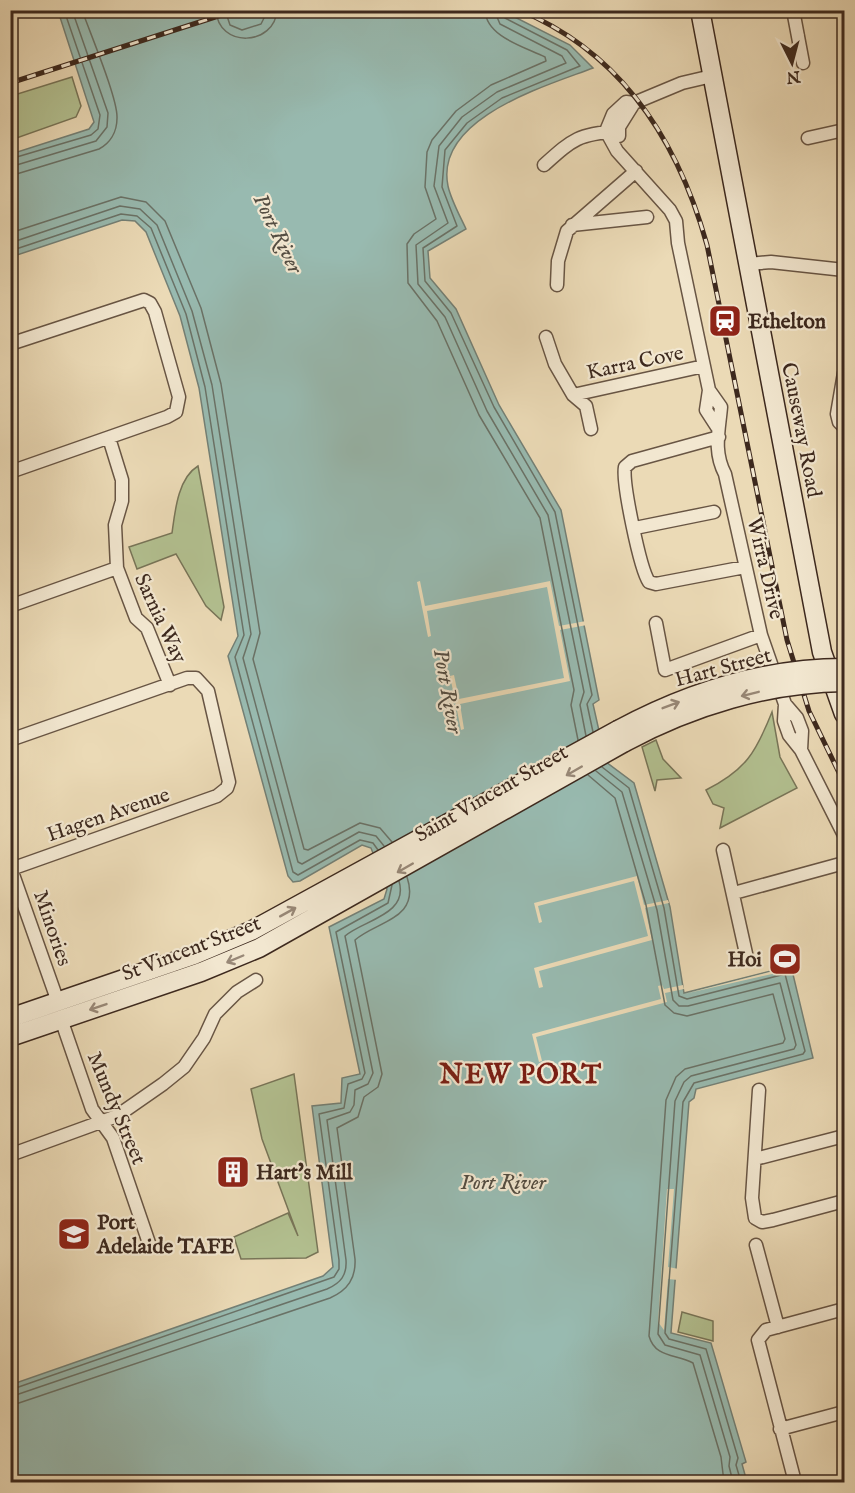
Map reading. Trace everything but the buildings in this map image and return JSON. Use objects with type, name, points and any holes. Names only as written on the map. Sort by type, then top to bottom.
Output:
[{"type":"main road","name":"Causeway Road","points":[[699,10],[749,264],[778,434],[822,652],[844,714]]},
{"type":"main road","name":"Hart Street","points":[[621,736],[647,715],[701,693],[758,677],[844,668]]},
{"type":"main road","name":"Hart Street","points":[[621,736],[651,728],[706,706],[764,691],[813,683],[844,682]]},
{"type":"main road","name":"Saint Vincent Street","points":[[371,864],[621,736]]},
{"type":"main road","name":"Saint Vincent Street","points":[[379,882],[621,736]]},
{"type":"main road","name":"St Vincent Street","points":[[10,1037],[59,1011],[251,931],[371,864]]},
{"type":"main road","name":"St Vincent Street","points":[[10,1018],[59,1011],[237,958],[379,882]]},
{"type":"street","points":[[793,10],[803,63]]},
{"type":"street","points":[[544,165],[574,139],[612,131],[618,108],[626,102],[634,103],[674,86],[712,76]]},
{"type":"street","points":[[808,138],[844,130]]},
{"type":"street","name":"Wirra Drive","points":[[612,131],[608,138],[670,210],[676,221],[678,243],[704,366],[710,390],[721,407],[718,435],[724,444],[728,461],[726,474],[761,635],[785,704],[797,718],[802,731],[801,750],[844,835]]},
{"type":"street","points":[[557,285],[562,240],[572,225],[636,171]]},
{"type":"street","points":[[572,225],[647,217]]},
{"type":"street","points":[[749,264],[771,262],[844,270]]},
{"type":"street","points":[[10,344],[129,303],[144,300],[150,303],[180,397],[176,412],[167,417],[10,472]]},
{"type":"street","name":"Karra Cove","points":[[546,337],[555,364],[573,395],[586,406],[591,429]]},
{"type":"street","name":"Karra Cove","points":[[573,395],[704,366]]},
{"type":"street","points":[[842,424],[837,414],[844,373]]},
{"type":"street","points":[[718,435],[632,461],[625,467],[644,575],[649,582],[656,584],[745,567]]},
{"type":"street","name":"Sarnia Way","points":[[109,438],[122,480],[122,501],[115,525],[117,568],[136,618],[147,628],[170,684]]},
{"type":"street","points":[[635,528],[714,512]]},
{"type":"street","points":[[10,606],[117,568]]},
{"type":"street","points":[[656,623],[665,670],[761,635]]},
{"type":"street","name":"Hagen Avenue","points":[[11,867],[217,796],[227,788],[229,782],[208,691],[196,678],[170,684]]},
{"type":"street","points":[[10,740],[170,684]]},
{"type":"street","points":[[723,850],[747,958]]},
{"type":"street","points":[[734,893],[844,863]]},
{"type":"street","name":"Minories","points":[[11,867],[59,1011]]},
{"type":"street","points":[[10,1155],[117,1116],[184,1067],[204,1038],[215,1014],[237,992],[256,980]]},
{"type":"street","name":"Mundy Street","points":[[59,1011],[92,1109],[113,1138],[150,1246]]},
{"type":"street","points":[[759,1090],[752,1209],[755,1218],[762,1222],[844,1201]]},
{"type":"street","points":[[755,1159],[844,1136]]},
{"type":"street","points":[[756,1245],[778,1327]]},
{"type":"street","points":[[795,1482],[758,1340],[766,1330],[844,1309]]},
{"type":"street","points":[[780,1429],[844,1412]]},
{"type":"green space","points":[[72,77],[81,106],[76,117],[11,140],[11,96]]},
{"type":"green space","points":[[198,466],[224,607],[221,620],[206,606],[176,554],[137,569],[129,547],[172,533],[176,505],[182,487],[191,471]]},
{"type":"green space","points":[[772,712],[780,757],[797,788],[720,828],[724,808],[713,804],[706,790],[731,775],[748,758],[761,738]]},
{"type":"green space","points":[[656,740],[663,759],[681,778],[657,780],[655,791],[642,747]]},
{"type":"green space","points":[[294,1074],[318,1252],[306,1258],[241,1259],[234,1237],[288,1213],[298,1236],[262,1139],[251,1089]]},
{"type":"green space","points":[[682,1312],[713,1321],[713,1341],[678,1332]]},
{"type":"water","name":"Port River","points":[[238,10],[241,17],[264,10],[503,11],[570,45],[593,68],[549,84],[498,108],[475,124],[458,141],[448,162],[448,186],[466,229],[428,251],[430,278],[456,309],[499,405],[561,510],[599,700],[593,704],[606,762],[634,783],[670,907],[684,993],[791,966],[813,1058],[696,1089],[694,1098],[689,1102],[671,1333],[711,1343],[746,1462],[742,1464],[747,1482],[11,1482],[10,1385],[323,1276],[333,1267],[312,1106],[341,1103],[342,1078],[360,1074],[329,927],[384,899],[387,889],[371,848],[362,845],[300,881],[293,882],[288,876],[228,656],[238,636],[199,388],[180,316],[146,232],[135,221],[122,220],[11,257],[11,154],[89,129],[94,122],[58,11]]},
{"type":"pier","points":[[420,581],[425,606],[550,581],[559,626],[586,621],[587,625],[560,630],[570,681],[460,704],[464,729],[461,730],[450,676],[454,675],[459,699],[564,678],[547,587],[427,611],[431,636],[428,637],[417,582]]},
{"type":"pier","points":[[637,876],[644,905],[668,900],[669,903],[645,908],[652,940],[539,971],[543,987],[539,988],[534,968],[648,936],[634,881],[538,906],[542,922],[539,923],[534,903]]},
{"type":"pier","points":[[781,969],[781,972],[684,994]]},
{"type":"pier","points":[[662,985],[664,989],[683,985],[684,989],[665,993],[667,1002],[536,1037],[542,1061],[539,1062],[532,1034],[661,999],[658,986]]},
{"type":"pier","points":[[667,1189],[674,1189],[668,1267],[679,1269],[678,1280],[668,1279],[664,1330],[658,1322]]},
{"type":"railway","points":[[10,83],[237,10]]},
{"type":"railway","points":[[519,10],[556,28],[588,50],[617,76],[641,105],[662,136],[680,170],[707,245],[787,640],[809,711],[844,783]]},
{"type":"place","name":"Ethelton","points":[[725,321]]},
{"type":"place","name":"Hoi","points":[[785,959]]},
{"type":"place","name":"Hart's Mill","points":[[233,1172]]},
{"type":"place","name":"Port Adelaide TAFE","points":[[74,1234]]},
{"type":"district","name":"NEW PORT","points":[[521,1074]]}]
